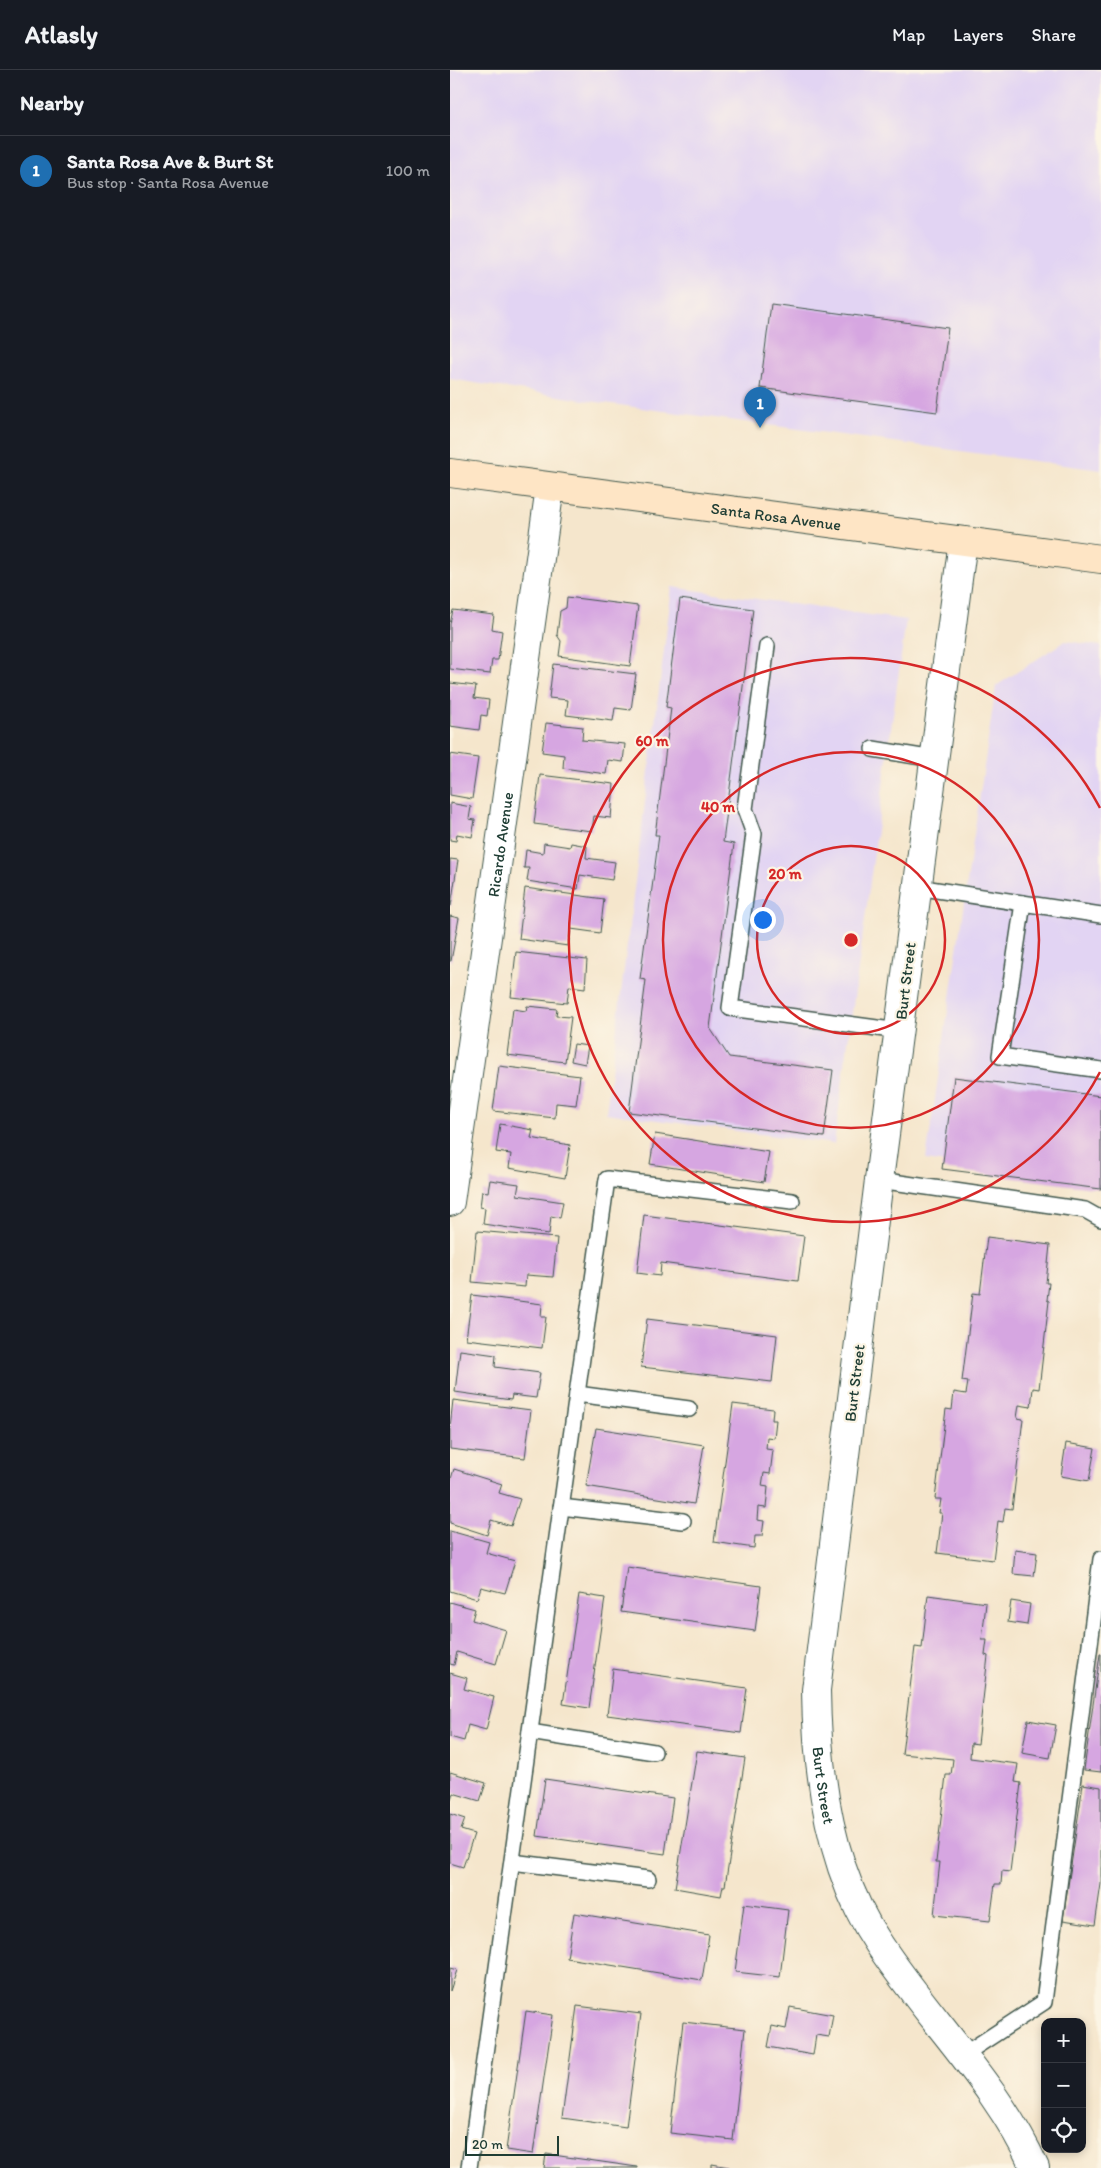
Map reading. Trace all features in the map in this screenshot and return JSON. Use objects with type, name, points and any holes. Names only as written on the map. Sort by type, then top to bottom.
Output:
[{"type":"main road","name":"Santa Rosa Avenue","points":[[450,473],[1101,559]]},
{"type":"street","name":"Ricardo Avenue","points":[[450,1202],[550,487]]},
{"type":"street","name":"Burt Street","points":[[963,541],[879,1180],[816,1690],[817,1741],[823,1793],[832,1831],[858,1907],[878,1944],[963,2055],[1016,2133],[1035,2168]]},
{"type":"lane","points":[[767,646],[745,810],[754,834],[730,1008],[899,1031]]},
{"type":"lane","points":[[873,750],[934,759]]},
{"type":"lane","points":[[917,887],[1101,915]]},
{"type":"lane","points":[[1022,903],[1000,1056],[1101,1070]]},
{"type":"lane","points":[[469,2168],[607,1179],[792,1200]]},
{"type":"lane","points":[[879,1180],[1085,1210],[1101,1219]]},
{"type":"lane","points":[[577,1394],[690,1409]]},
{"type":"lane","points":[[561,1507],[683,1521]]},
{"type":"lane","points":[[963,2055],[1044,2002],[1101,1559]]},
{"type":"lane","points":[[530,1732],[654,1752]]},
{"type":"lane","points":[[512,1862],[648,1879]]},
{"type":"shaded area","points":[[450,70],[1101,70],[1101,470],[590,401],[450,379]]},
{"type":"shaded area","points":[[672,587],[906,620],[834,1144],[606,1113]]},
{"type":"shaded area","points":[[1065,641],[1101,646],[1101,1185],[926,1160],[996,686]]},
{"type":"building","points":[[771,304],[948,328],[937,412],[760,388]]},
{"type":"building","points":[[567,597],[638,606],[630,666],[559,656],[561,641],[557,635],[560,611],[566,608]]},
{"type":"building","points":[[680,599],[753,609],[723,842],[734,844],[710,1028],[729,1057],[833,1070],[824,1137],[629,1112],[646,980],[640,979],[659,835],[655,835],[671,708],[666,707]]},
{"type":"building","points":[[453,610],[494,615],[492,629],[502,631],[498,660],[492,660],[490,674],[450,669],[450,624]]},
{"type":"building","points":[[553,664],[636,674],[631,710],[615,708],[613,721],[566,715],[568,700],[549,698]]},
{"type":"building","points":[[450,683],[476,686],[474,698],[489,700],[487,716],[481,715],[479,730],[450,726]]},
{"type":"building","points":[[546,723],[583,727],[582,740],[625,744],[623,762],[608,760],[606,774],[563,768],[564,755],[542,752]]},
{"type":"building","points":[[450,754],[478,758],[472,799],[450,795]]},
{"type":"building","points":[[540,775],[614,784],[611,818],[594,816],[592,831],[534,824]]},
{"type":"building","points":[[450,803],[471,807],[469,819],[475,820],[472,837],[457,834],[456,841],[450,840]]},
{"type":"building","points":[[544,843],[570,847],[571,843],[587,846],[586,858],[615,862],[612,880],[580,875],[578,889],[527,881],[529,868],[524,868],[526,850],[543,853]]},
{"type":"building","points":[[450,859],[458,860],[451,906],[450,906]]},
{"type":"building","points":[[525,888],[604,899],[600,933],[571,929],[568,946],[519,939]]},
{"type":"building","points":[[450,916],[459,918],[451,961],[450,961]]},
{"type":"building","points":[[516,952],[587,960],[585,988],[569,986],[567,1003],[511,997]]},
{"type":"building","points":[[527,1006],[557,1009],[556,1016],[571,1017],[565,1062],[507,1055],[513,1009],[526,1011]]},
{"type":"building","points":[[574,1044],[588,1046],[585,1064],[571,1061]]},
{"type":"building","points":[[499,1066],[580,1076],[576,1105],[556,1103],[555,1118],[493,1111]]},
{"type":"building","points":[[954,1077],[1101,1096],[1101,1189],[942,1169]]},
{"type":"building","points":[[500,1124],[533,1130],[531,1138],[570,1145],[565,1178],[509,1168],[511,1154],[496,1152]]},
{"type":"building","points":[[655,1134],[769,1152],[764,1182],[650,1164]]},
{"type":"building","points":[[490,1180],[519,1184],[517,1195],[563,1202],[560,1218],[551,1216],[549,1234],[483,1224],[485,1208],[480,1207],[482,1191],[488,1192]]},
{"type":"building","points":[[644,1215],[804,1236],[798,1281],[661,1263],[660,1276],[637,1273]]},
{"type":"building","points":[[477,1231],[557,1238],[553,1277],[526,1275],[525,1287],[472,1282]]},
{"type":"building","points":[[987,1237],[1050,1245],[1046,1283],[1049,1283],[1047,1300],[1049,1301],[1039,1389],[1033,1388],[1031,1407],[1019,1405],[1017,1418],[1023,1419],[1012,1509],[1005,1508],[1003,1522],[998,1521],[993,1560],[937,1553],[942,1513],[939,1513],[941,1499],[935,1499],[946,1409],[952,1410],[954,1392],[966,1394],[968,1382],[962,1381],[973,1293],[980,1294]]},
{"type":"building","points":[[472,1295],[542,1304],[541,1317],[546,1317],[542,1348],[466,1339]]},
{"type":"building","points":[[647,1319],[777,1335],[772,1382],[641,1367]]},
{"type":"building","points":[[460,1350],[496,1355],[495,1367],[540,1373],[536,1398],[512,1395],[511,1400],[455,1392]]},
{"type":"building","points":[[453,1400],[531,1410],[525,1458],[450,1449]]},
{"type":"building","points":[[733,1404],[773,1409],[772,1420],[776,1420],[774,1438],[767,1437],[766,1449],[773,1450],[770,1474],[764,1473],[762,1486],[768,1487],[766,1508],[758,1507],[757,1520],[764,1521],[762,1536],[755,1536],[754,1548],[714,1542]]},
{"type":"building","points":[[596,1428],[704,1445],[694,1504],[586,1486]]},
{"type":"building","points":[[1066,1443],[1095,1448],[1089,1481],[1061,1476]]},
{"type":"building","points":[[454,1469],[502,1484],[499,1493],[520,1499],[511,1526],[491,1520],[487,1535],[450,1523],[450,1482]]},
{"type":"building","points":[[450,1531],[489,1542],[486,1553],[515,1561],[505,1593],[481,1587],[477,1599],[450,1591]]},
{"type":"building","points":[[1015,1550],[1037,1553],[1034,1576],[1013,1574]]},
{"type":"building","points":[[627,1567],[761,1586],[755,1631],[621,1612]]},
{"type":"building","points":[[579,1594],[605,1598],[589,1708],[563,1704]]},
{"type":"building","points":[[928,1595],[986,1603],[982,1640],[987,1640],[985,1655],[988,1656],[978,1744],[971,1743],[970,1758],[1018,1764],[1015,1782],[1021,1783],[1010,1872],[1002,1871],[1001,1884],[995,1884],[990,1921],[934,1915],[940,1862],[936,1862],[946,1775],[951,1775],[953,1759],[902,1754],[915,1647],[922,1648]]},
{"type":"building","points":[[1011,1601],[1030,1604],[1027,1625],[1008,1622]]},
{"type":"building","points":[[450,1602],[475,1609],[472,1620],[506,1630],[496,1664],[457,1652],[454,1665],[450,1664]]},
{"type":"building","points":[[1101,1654],[1101,1772],[1084,1770]]},
{"type":"building","points":[[613,1669],[747,1688],[741,1733],[607,1715]]},
{"type":"building","points":[[450,1673],[467,1678],[464,1689],[494,1697],[486,1730],[468,1725],[464,1741],[450,1737]]},
{"type":"building","points":[[1028,1720],[1056,1725],[1050,1758],[1022,1753]]},
{"type":"building","points":[[697,1751],[745,1758],[725,1886],[723,1886],[721,1896],[675,1888]]},
{"type":"building","points":[[450,1772],[486,1783],[480,1801],[453,1793],[450,1802]]},
{"type":"building","points":[[545,1779],[673,1798],[665,1854],[537,1836]]},
{"type":"building","points":[[1083,1784],[1101,1787],[1101,1884],[1095,1925],[1063,1920]]},
{"type":"building","points":[[450,1814],[465,1819],[461,1830],[474,1834],[463,1867],[450,1863]]},
{"type":"building","points":[[744,1904],[788,1910],[780,1977],[735,1972]]},
{"type":"building","points":[[574,1913],[709,1935],[702,1980],[567,1958]]},
{"type":"building","points":[[450,1968],[457,1970],[450,1991]]},
{"type":"building","points":[[577,2006],[641,2014],[626,2127],[562,2118]]},
{"type":"building","points":[[790,2007],[833,2015],[829,2037],[816,2035],[813,2055],[768,2047],[772,2026],[786,2029]]},
{"type":"building","points":[[526,2011],[553,2015],[533,2154],[506,2150]]},
{"type":"building","points":[[683,2022],[745,2029],[733,2140],[670,2133]]},
{"type":"building","points":[[546,2154],[637,2167],[637,2168],[544,2168]]},
{"type":"building","points":[[712,2164],[729,2167],[729,2168],[712,2168]]},
{"type":"place","name":"Santa Rosa Ave & Burt St","points":[[760,428]]}]
